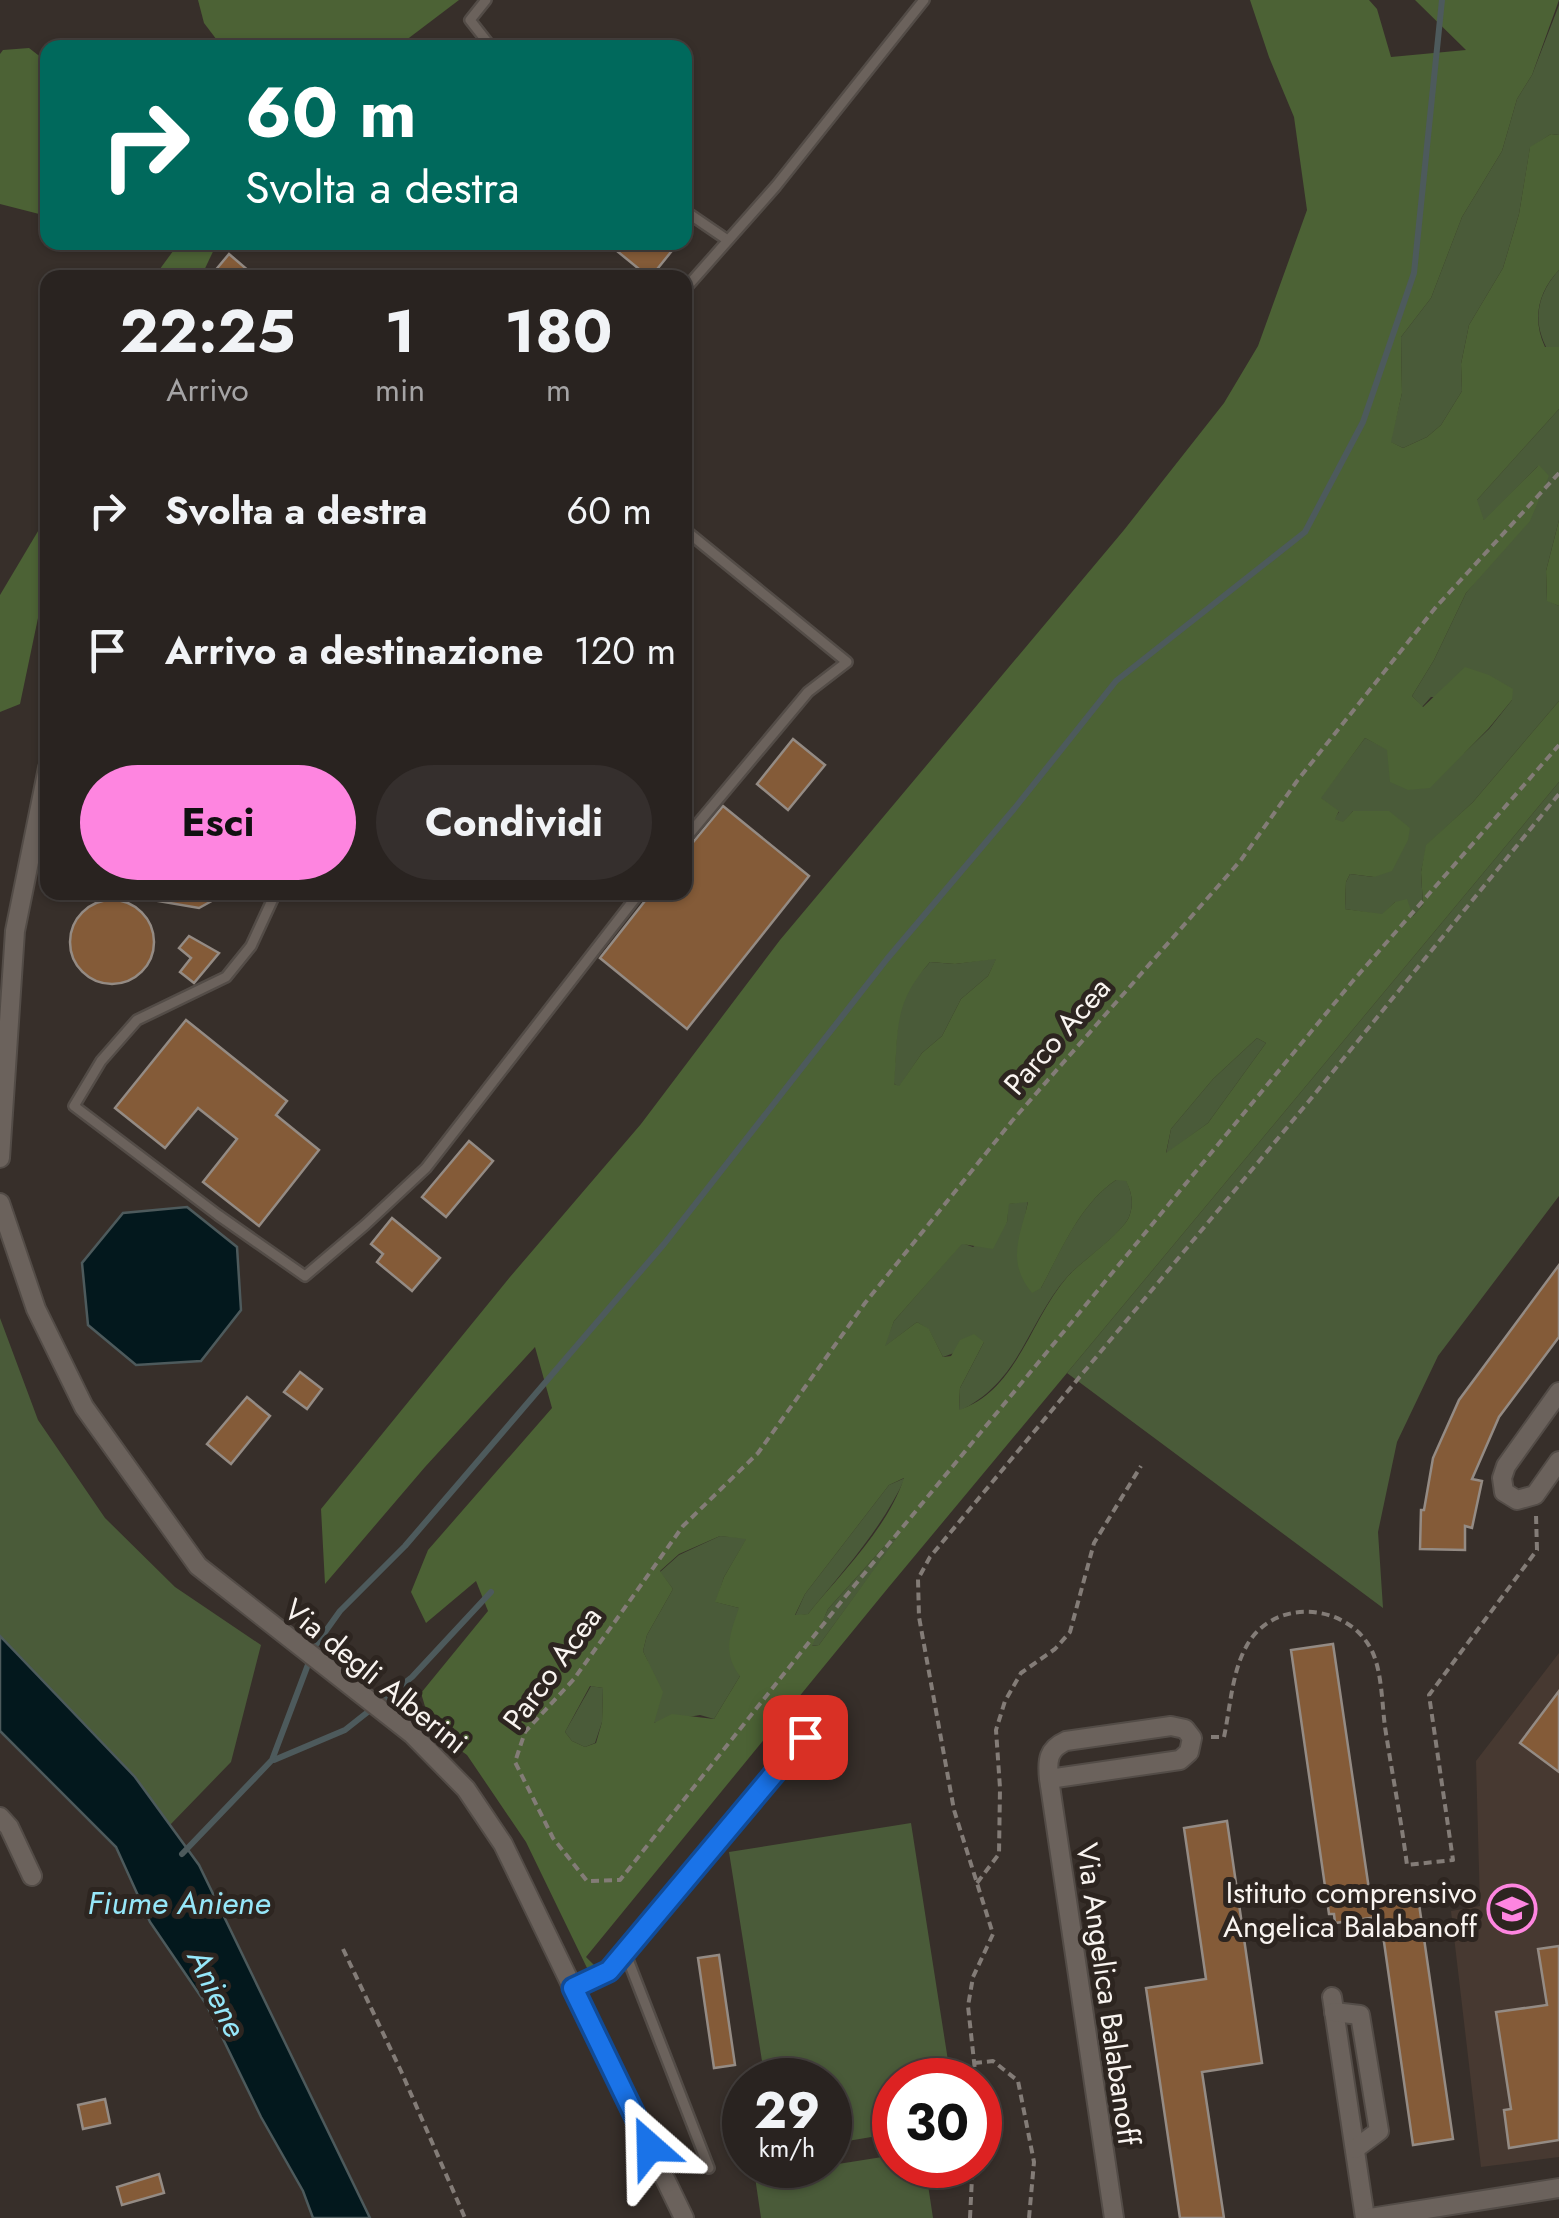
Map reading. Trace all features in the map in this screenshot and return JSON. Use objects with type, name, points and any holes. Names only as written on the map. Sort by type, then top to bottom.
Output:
[{"type":"street","points":[[0,1158],[15,931],[40,808]]},
{"type":"street","name":"Via degli Alberini","points":[[0,1204],[36,1309],[84,1407],[198,1566],[412,1734],[450,1771],[491,1824],[684,2218]]},
{"type":"street","points":[[1559,1392],[1506,1466],[1502,1478],[1504,1492],[1523,1500],[1535,1495],[1559,1461]]},
{"type":"street","points":[[1171,1726],[1185,1729],[1192,1738],[1189,1752],[1180,1760],[1049,1779],[1049,1755],[1066,1741],[1171,1726]]},
{"type":"street","name":"Via Angelica Balabanoff","points":[[1049,1779],[1114,2218]]},
{"type":"street","points":[[0,1817],[32,1876]]},
{"type":"street","points":[[1355,2150],[1379,2131],[1360,2014],[1333,2005],[1355,2150],[1367,2218],[1559,2188]]},
{"type":"lane","points":[[486,0],[470,20],[486,40]]},
{"type":"lane","points":[[692,280],[776,186],[924,0]]},
{"type":"lane","points":[[692,216],[726,239]]},
{"type":"lane","points":[[692,536],[847,662],[808,692],[692,831]]},
{"type":"lane","points":[[272,900],[251,946],[226,977],[137,1020],[101,1061],[74,1106],[305,1276],[426,1168],[634,900]]},
{"type":"lane","points":[[573,1988],[609,1971],[805,1737]]},
{"type":"lane","points":[[625,1952],[709,2168]]},
{"type":"path","name":"Parco Acea","points":[[1559,472],[1436,607],[1297,781],[1241,860],[1012,1122],[865,1303],[758,1453],[683,1526],[574,1679],[525,1732],[515,1762],[554,1838],[587,1882],[620,1880],[844,1597],[1339,997],[1435,882],[1559,744]]},
{"type":"path","points":[[974,2058],[968,2006],[973,1976],[992,1934],[946,1776],[920,1617],[918,1579],[930,1556],[1309,1102],[1559,794]]},
{"type":"path","points":[[977,1882],[999,1854],[996,1730],[1004,1701],[1020,1674],[1056,1649],[1070,1632],[1094,1543],[1140,1466]]},
{"type":"path","points":[[1192,1738],[1224,1737],[1244,1649],[1267,1623],[1298,1612],[1328,1614],[1346,1622],[1373,1653],[1407,1865],[1453,1860],[1429,1695],[1537,1550],[1535,1495]]},
{"type":"path","points":[[342,1949],[402,2071],[465,2218]]},
{"type":"path","points":[[1002,2068],[1018,2080],[1034,2162],[1029,2218]]},
{"type":"path","points":[[970,2218],[972,2188]]},
{"type":"shaded area","name":"Istituto comprensivo Angelica Balabanoff","points":[[1559,1653],[1559,2157],[1481,2167],[1451,1911],[1480,1906],[1476,1761]]},
{"type":"green space","points":[[198,0],[459,0],[406,40],[217,40],[204,23]]},
{"type":"green space","points":[[1250,0],[1369,0],[1377,9],[1391,57],[1466,50],[1415,0],[1559,0],[1532,75],[1517,99],[1502,151],[1462,217],[1431,298],[1401,337],[1402,393],[1391,442],[1403,448],[1427,437],[1441,425],[1462,391],[1461,364],[1469,325],[1503,268],[1519,214],[1530,147],[1551,134],[1559,135],[1559,270],[1546,287],[1538,316],[1545,347],[1559,347],[1559,409],[1477,500],[1484,520],[1539,465],[1549,476],[1530,521],[1466,593],[1412,696],[1423,707],[1465,667],[1513,689],[1512,700],[1430,788],[1408,790],[1390,782],[1387,750],[1365,738],[1321,798],[1339,811],[1335,819],[1343,822],[1353,811],[1389,811],[1410,828],[1392,871],[1374,877],[1350,874],[1345,909],[1382,914],[1395,902],[1407,899],[1413,916],[1423,905],[1421,872],[1426,845],[1473,802],[1559,701],[1559,782],[586,1957],[595,1966],[588,1970],[526,1842],[467,1755],[432,1730],[421,1693],[488,1611],[476,1581],[426,1623],[411,1592],[428,1550],[552,1408],[535,1347],[325,1584],[321,1509],[641,1124],[780,940],[1124,530],[1224,403],[1258,346],[1307,210],[1294,117]],"holes":[[[996,959],[988,976],[961,999],[942,1036],[922,1053],[899,1086],[894,1084],[900,1019],[909,992],[930,962],[955,964]],[[1257,1038],[1266,1043],[1208,1123],[1166,1153],[1171,1129],[1213,1079]],[[1116,1180],[1126,1181],[1132,1199],[1129,1217],[1119,1231],[1068,1276],[1009,1370],[979,1400],[959,1410],[960,1388],[984,1342],[974,1334],[960,1340],[951,1356],[943,1357],[929,1329],[917,1322],[885,1346],[894,1321],[962,1244],[993,1249],[1007,1222],[1009,1204],[1028,1202],[1017,1260],[1032,1293],[1041,1288],[1072,1229],[1092,1202]],[[904,1478],[886,1515],[862,1550],[808,1614],[795,1615],[805,1594],[889,1485]],[[720,1536],[746,1539],[715,1602],[739,1608],[729,1651],[740,1676],[714,1719],[672,1714],[654,1723],[663,1692],[643,1651],[647,1635],[673,1589],[660,1571],[679,1554]],[[896,1539],[819,1645],[812,1646],[828,1609],[890,1540]],[[590,1686],[603,1688],[602,1722],[596,1743],[585,1747],[565,1732]]]},
{"type":"green space","points":[[1559,5],[1559,135],[1551,134],[1530,148],[1519,214],[1503,268],[1469,325],[1461,364],[1462,391],[1441,425],[1427,437],[1403,448],[1390,442],[1402,393],[1401,337],[1431,298],[1462,217],[1502,151],[1517,99],[1532,75]]},
{"type":"green space","points":[[29,48],[40,57],[40,214],[0,204],[3,50]]},
{"type":"green space","points":[[174,250],[214,250],[204,270],[159,270]]},
{"type":"green space","points":[[1559,270],[1559,347],[1546,347],[1539,326],[1539,307]]},
{"type":"green space","points":[[1559,409],[1559,520],[1546,571],[1547,600],[1559,606],[1559,701],[1473,802],[1427,845],[1421,872],[1423,905],[1412,917],[1395,902],[1382,915],[1345,909],[1350,874],[1374,877],[1389,811],[1353,811],[1343,823],[1334,819],[1339,812],[1320,798],[1365,738],[1387,749],[1464,753],[1512,700],[1431,697],[1422,707],[1412,696],[1466,593],[1487,567],[1538,466],[1484,521],[1476,501]]},
{"type":"green space","points":[[1559,520],[1559,606],[1547,601],[1546,571]]},
{"type":"green space","points":[[40,528],[40,608],[20,704],[0,712],[0,595]]},
{"type":"green space","points":[[1559,782],[1559,1196],[1438,1356],[1397,1442],[1378,1532],[1383,1608],[1067,1373]]},
{"type":"green space","points":[[997,958],[988,976],[961,999],[942,1036],[922,1053],[899,1087],[893,1083],[900,1009],[914,980],[930,962],[955,964]]},
{"type":"green space","points":[[1257,1038],[1266,1043],[1208,1123],[1166,1154],[1171,1129],[1213,1079]]},
{"type":"green space","points":[[1116,1180],[1126,1180],[1131,1194],[1131,1212],[1125,1224],[1068,1276],[1010,1368],[980,1399],[959,1411],[960,1388],[984,1342],[943,1357],[929,1330],[917,1322],[883,1348],[894,1321],[962,1243],[973,1247],[1007,1222],[1008,1204],[1028,1201],[1024,1221],[1041,1288],[1082,1215]]},
{"type":"green space","points":[[0,1318],[38,1420],[105,1518],[175,1587],[261,1645],[231,1762],[170,1825],[135,1777],[0,1636]]},
{"type":"green space","points":[[905,1478],[885,1515],[848,1566],[808,1614],[795,1616],[805,1594],[889,1485]]},
{"type":"green space","points":[[720,1536],[747,1538],[724,1577],[716,1602],[739,1608],[740,1676],[714,1719],[700,1715],[653,1723],[648,1662],[643,1651],[647,1635],[673,1589],[660,1572],[679,1555]]},
{"type":"green space","points":[[897,1539],[819,1645],[811,1646],[828,1609],[890,1540]]},
{"type":"green space","points":[[591,1686],[603,1688],[602,1722],[595,1743],[585,1747],[565,1732]]},
{"type":"green space","points":[[911,1823],[948,2058],[872,2058],[872,2137],[852,2140],[852,2058],[762,2058],[729,1852]]},
{"type":"green space","points":[[872,2159],[872,2188],[928,2188],[933,2218],[761,2218],[757,2188],[852,2188],[852,2162]]},
{"type":"water","points":[[187,1207],[237,1247],[241,1310],[201,1361],[136,1365],[88,1325],[82,1263],[123,1213]]},
{"type":"water","name":"Fiume Aniene","points":[[0,1636],[135,1777],[199,1865],[370,2218],[313,2218],[303,2191],[261,2117],[206,2004],[150,1922],[116,1847],[0,1731]]},
{"type":"building","points":[[616,250],[673,250],[656,270],[640,270]]},
{"type":"building","points":[[229,254],[248,270],[216,270]]},
{"type":"building","points":[[793,739],[825,765],[788,810],[757,784]]},
{"type":"building","points":[[723,806],[809,876],[687,1029],[600,958],[646,900],[692,900],[692,844]]},
{"type":"building","points":[[112,900],[128,903],[142,912],[151,926],[151,958],[142,972],[128,981],[112,984],[96,981],[82,972],[73,958],[70,942],[73,926],[82,912],[96,903]]},
{"type":"building","points":[[158,900],[214,900],[199,908]]},
{"type":"building","points":[[189,936],[219,953],[194,983],[180,972],[191,958],[179,948]]},
{"type":"building","points":[[186,1020],[287,1101],[276,1115],[319,1150],[259,1226],[203,1182],[237,1139],[198,1108],[165,1148],[115,1108]]},
{"type":"building","points":[[469,1141],[493,1161],[446,1217],[422,1197]]},
{"type":"building","points":[[392,1218],[440,1258],[412,1291],[377,1262],[383,1254],[371,1244]]},
{"type":"building","points":[[1559,1265],[1559,1337],[1499,1417],[1472,1479],[1482,1481],[1472,1528],[1465,1526],[1465,1550],[1420,1549],[1421,1510],[1433,1458],[1459,1400]]},
{"type":"building","points":[[300,1372],[322,1389],[307,1409],[284,1392]]},
{"type":"building","points":[[247,1397],[270,1416],[231,1464],[207,1444]]},
{"type":"building","points":[[1333,1644],[1371,1903],[1418,1897],[1453,2139],[1413,2145],[1383,1935],[1373,1937],[1371,1918],[1335,1923],[1334,1914],[1329,1914],[1291,1650]]},
{"type":"building","points":[[1559,1691],[1559,1772],[1520,1743]]},
{"type":"building","points":[[1227,1821],[1262,2063],[1202,2072],[1224,2218],[1180,2218],[1146,1988],[1206,1979],[1184,1828]]},
{"type":"building","points":[[1559,1946],[1559,2140],[1509,2148],[1504,2110],[1511,2109],[1496,2012],[1547,2005],[1538,1949]]},
{"type":"building","points":[[719,1955],[734,2058],[722,2058],[722,2067],[714,2068],[698,1958]]},
{"type":"building","points":[[105,2099],[110,2123],[83,2129],[78,2105]]},
{"type":"building","points":[[159,2174],[164,2193],[122,2205],[117,2187]]},
{"type":"waterway","points":[[182,1854],[272,1760],[315,1646],[340,1611],[405,1546],[664,1244],[887,959],[1116,681],[1305,532],[1363,422],[1414,273],[1442,0]]},
{"type":"waterway","points":[[274,1760],[345,1730],[412,1677],[491,1592]]},
{"type":"place","name":"Istituto comprensivo Angelica Balabanoff","points":[[1512,1909]]},
{"type":"route","points":[[650,2147],[573,1988],[609,1971],[805,1737]]},
{"type":"water label","name":"Aniene","points":[[217,1993]]}]
